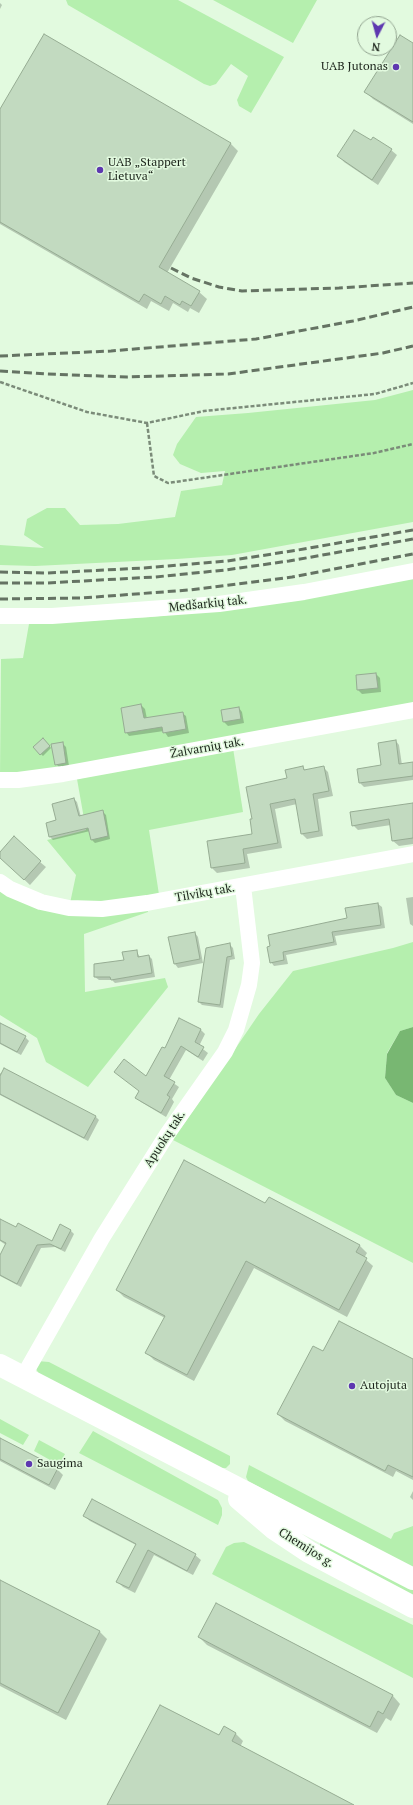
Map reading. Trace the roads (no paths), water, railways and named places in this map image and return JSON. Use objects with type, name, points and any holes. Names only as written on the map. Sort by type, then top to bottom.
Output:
[{"type":"main road","name":"Chemijos g.","points":[[0,1365],[413,1579]]},
{"type":"main road","name":"Chemijos g.","points":[[209,1474],[273,1528],[309,1552],[413,1607]]},
{"type":"street","name":"Medšarkių tak.","points":[[0,616],[59,616],[219,604],[304,592],[413,572]]},
{"type":"street","name":"Žalvarnių tak.","points":[[0,780],[18,780],[64,774],[413,710]]},
{"type":"street","name":"Tilvikų tak.","points":[[0,882],[10,889],[41,902],[69,908],[102,909],[147,903],[413,854]]},
{"type":"street","name":"Apuokų tak.","points":[[23,1377],[102,1238],[168,1133],[225,1052],[236,1030],[249,985],[252,963],[243,886]]},
{"type":"railway","points":[[171,268],[191,278],[219,287],[242,291],[339,288],[413,283]]},
{"type":"railway","points":[[0,356],[111,351],[256,339],[353,321],[413,307]]},
{"type":"railway","points":[[0,371],[127,377],[228,374],[383,353],[413,346]]},
{"type":"railway","points":[[0,572],[46,573],[144,568],[227,561],[413,530]]},
{"type":"railway","points":[[0,583],[47,583],[155,577],[225,570],[289,561],[413,539]]},
{"type":"railway","points":[[0,599],[82,598],[189,590],[292,577],[413,554]]},
{"type":"place","name":"UAB Jutonas","points":[[396,67]]},
{"type":"place","name":"UAB „Stappert Lietuva“","points":[[100,170]]},
{"type":"place","name":"Autojuta","points":[[352,1386]]},
{"type":"place","name":"Saugima","points":[[29,1464]]}]
